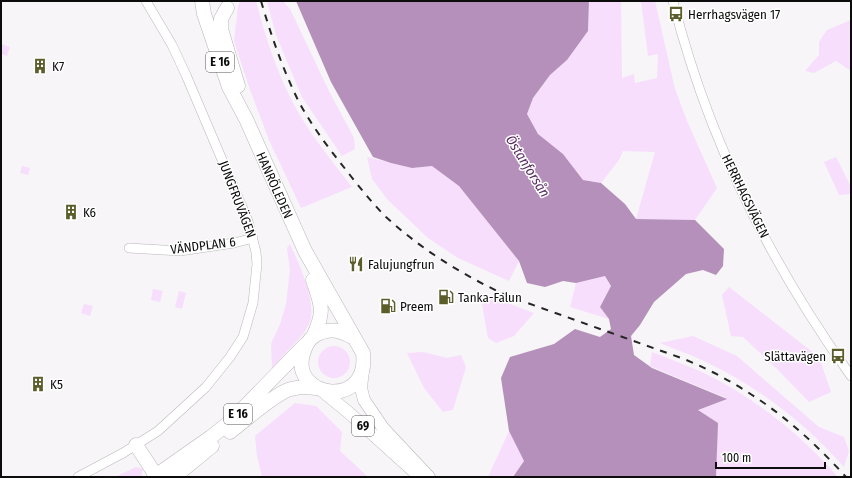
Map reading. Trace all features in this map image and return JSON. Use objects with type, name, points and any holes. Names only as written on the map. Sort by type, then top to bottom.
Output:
[{"type":"highway","name":"HANRÖLEDEN","points":[[202,1],[213,9],[221,10],[232,5]]},
{"type":"highway","name":"HANRÖLEDEN","points":[[202,1],[204,14],[229,87],[246,119],[305,251],[354,338]]},
{"type":"highway","name":"HANRÖLEDEN","points":[[232,5],[222,19],[221,29],[246,119]]},
{"type":"highway","name":"HANRÖLEDEN","points":[[305,251],[322,309],[320,322],[311,339]]},
{"type":"highway","points":[[311,339],[322,332],[332,330],[343,332],[354,338]]},
{"type":"highway","name":"E 16","points":[[354,338],[363,353],[363,369]]},
{"type":"highway","name":"E 16","points":[[311,339],[303,353],[302,366],[304,374],[309,382],[319,389]]},
{"type":"highway","name":"E 16","points":[[156,476],[231,421],[311,339]]},
{"type":"highway","points":[[319,389],[331,392],[342,391],[351,386],[358,379],[363,369]]},
{"type":"highway","name":"E 16","points":[[174,477],[281,394],[290,389],[303,387],[319,389]]},
{"type":"highway","points":[[136,445],[156,476]]},
{"type":"main road","name":"69","points":[[363,369],[361,388],[364,400],[383,428],[428,477]]},
{"type":"main road","name":"69","points":[[319,389],[348,412],[420,477]]},
{"type":"street","name":"JUNGFRUVÄGEN","points":[[78,477],[158,431],[206,387],[230,357],[243,337],[253,303],[256,281],[256,252],[244,209],[172,45],[146,1]]},
{"type":"street","name":"HERRHAGSVÄGEN","points":[[673,1],[703,95],[724,152],[738,183],[773,252],[803,304],[851,376]]},
{"type":"street","name":"VÄNDPLAN 6","points":[[129,248],[180,250],[234,243],[253,238]]},
{"type":"shaded area","points":[[240,1],[256,1],[271,52],[292,101],[312,135],[352,187],[301,208],[269,140],[234,41]]},
{"type":"shaded area","points":[[267,1],[283,1],[290,9],[329,91],[354,138],[355,149],[342,156],[302,97],[276,35]]},
{"type":"shaded area","points":[[589,1],[621,1],[622,78],[634,74],[635,83],[657,78],[658,54],[648,56],[641,1],[655,1],[675,89],[687,121],[717,188],[695,220],[636,219],[655,152],[623,151],[619,160],[601,183],[583,180],[563,154],[538,134],[527,114],[533,98],[550,75],[567,60],[588,31]]},
{"type":"shaded area","points":[[851,20],[851,71],[836,61],[814,73],[805,71],[819,55],[819,42],[827,30]]},
{"type":"shaded area","points":[[1,44],[10,47],[7,56],[1,54]]},
{"type":"shaded area","points":[[367,157],[412,168],[432,166],[459,186],[519,261],[509,281],[458,258],[428,238],[388,200],[372,179]]},
{"type":"shaded area","points":[[836,157],[851,187],[851,194],[839,195],[824,162]]},
{"type":"shaded area","points":[[22,166],[30,168],[28,175],[20,173]]},
{"type":"shaded area","points":[[290,244],[306,284],[311,305],[311,315],[309,324],[304,332],[272,369],[271,344],[280,324],[286,304],[290,270],[287,248]]},
{"type":"shaded area","points":[[605,276],[611,286],[600,307],[609,319],[570,307],[576,283]]},
{"type":"shaded area","points":[[729,287],[819,357],[831,392],[809,402],[743,337],[731,336],[722,295]]},
{"type":"shaded area","points":[[153,289],[163,291],[160,302],[151,300]]},
{"type":"shaded area","points":[[179,291],[186,293],[182,309],[175,307]]},
{"type":"shaded area","points":[[480,293],[534,313],[514,336],[496,343],[488,338]]},
{"type":"shaded area","points":[[84,304],[93,306],[90,316],[81,313]]},
{"type":"shaded area","points":[[693,336],[737,356],[819,427],[844,437],[849,451],[844,467],[814,436],[781,408],[764,396],[746,384],[708,363],[660,343]]},
{"type":"shaded area","points":[[337,346],[343,348],[348,353],[350,362],[348,371],[343,376],[331,378],[325,376],[320,371],[318,359],[320,353],[325,348]]},
{"type":"shaded area","points":[[423,352],[447,358],[461,355],[466,367],[453,410],[443,412],[424,388],[407,353]]},
{"type":"shaded area","points":[[652,352],[704,373],[723,383],[759,406],[776,418],[808,446],[838,477],[716,477],[717,423],[697,410],[726,398],[650,366]]},
{"type":"shaded area","points":[[295,403],[316,406],[342,432],[340,451],[366,475],[365,477],[262,477],[257,456],[255,436]]},
{"type":"shaded area","points":[[509,431],[524,461],[513,477],[488,477]]},
{"type":"shaded area","points":[[136,467],[143,469],[141,477],[115,477]]},
{"type":"water","name":"Östanforsån","points":[[296,1],[589,1],[588,31],[567,60],[550,75],[533,98],[527,114],[538,134],[563,154],[583,180],[601,183],[625,204],[636,219],[695,220],[724,249],[723,266],[716,275],[703,270],[686,274],[654,302],[640,325],[631,336],[634,355],[652,368],[727,399],[698,410],[718,423],[716,477],[513,477],[524,461],[509,431],[501,378],[510,357],[554,344],[575,329],[600,337],[611,329],[609,319],[600,307],[611,286],[605,276],[576,283],[563,281],[545,287],[527,283],[519,261],[459,186],[432,166],[412,168],[373,157],[331,82]]},
{"type":"railway","points":[[261,1],[282,63],[297,98],[316,131],[362,190],[386,217],[400,229],[429,251],[460,271],[508,296],[684,359],[730,382],[751,394],[791,424],[810,440],[846,477]]},
{"type":"place","name":"Herrhagsvägen 17","points":[[676,14]]},
{"type":"place","name":"K7","points":[[40,66]]},
{"type":"place","name":"K6","points":[[71,212]]},
{"type":"place","name":"Falujungfrun","points":[[356,264]]},
{"type":"place","name":"Tanka-Falun","points":[[446,297]]},
{"type":"place","name":"Preem","points":[[388,306]]},
{"type":"place","name":"Slättavägen","points":[[838,356]]},
{"type":"place","name":"K5","points":[[38,384]]}]
